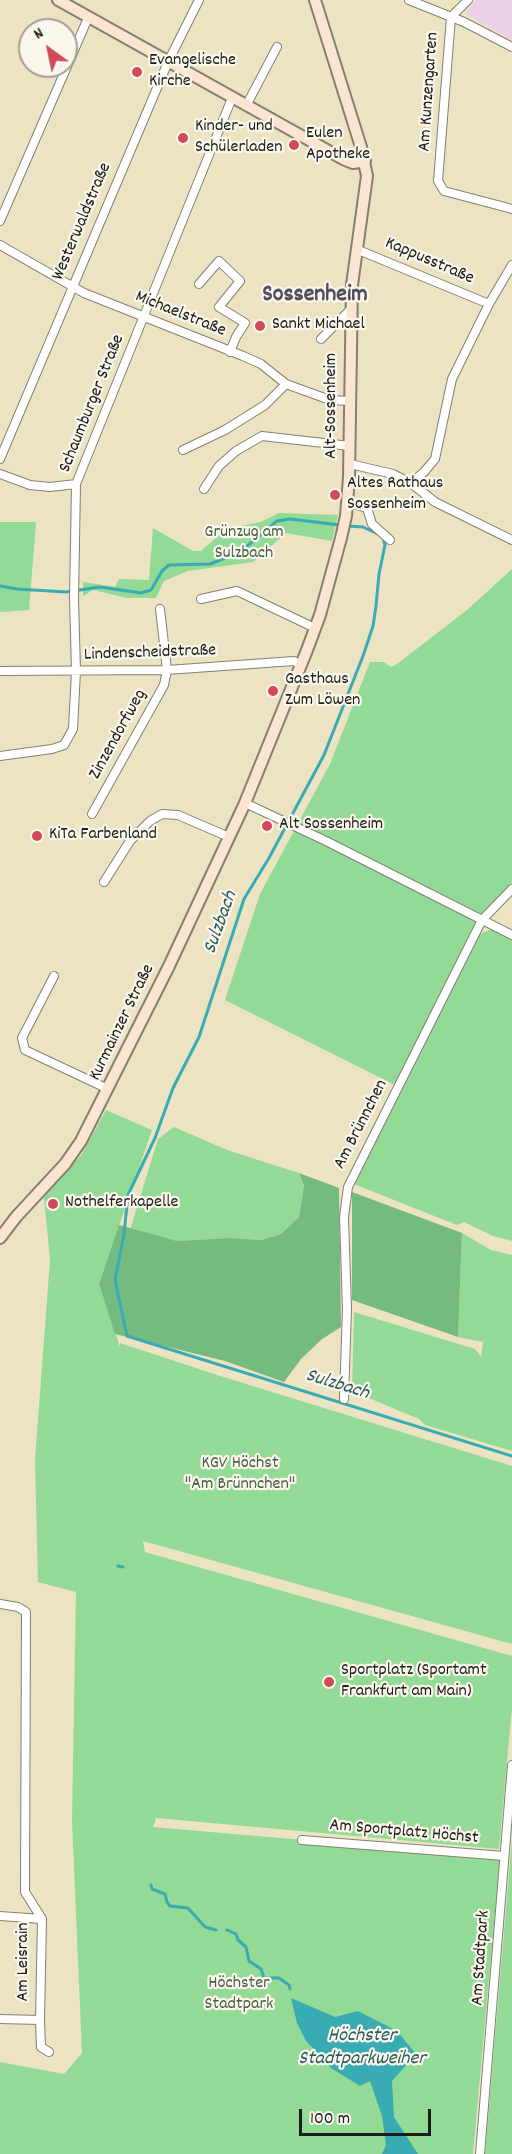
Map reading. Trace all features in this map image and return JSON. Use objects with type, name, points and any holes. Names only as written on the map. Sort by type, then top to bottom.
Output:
[{"type":"main road","points":[[58,0],[348,162],[365,161]]},
{"type":"main road","name":"Alt-Sossenheim","points":[[244,803],[315,628],[346,516],[350,464],[350,310],[356,249],[367,184],[365,161],[315,0]]},
{"type":"main road","name":"Kurmainzer Straße","points":[[0,1238],[75,1152],[177,950],[244,803]]},
{"type":"street","name":"Westerwaldstraße","points":[[0,459],[168,62],[200,0]]},
{"type":"street","points":[[409,0],[451,17],[512,47]]},
{"type":"street","name":"Am Kunzengarten","points":[[468,0],[451,17],[438,181],[444,191],[512,209]]},
{"type":"street","points":[[0,221],[88,18]]},
{"type":"street","points":[[246,106],[277,47]]},
{"type":"street","name":"Schaumburger Straße","points":[[0,756],[52,749],[64,745],[73,729],[76,671],[74,599],[76,484],[232,98]]},
{"type":"street","name":"Michaelstraße","points":[[0,245],[72,287],[261,364],[286,384],[330,400],[351,401]]},
{"type":"street","name":"Kappusstraße","points":[[356,249],[489,304]]},
{"type":"street","points":[[199,285],[219,261],[240,281],[219,307],[245,323],[236,337],[231,352]]},
{"type":"street","points":[[411,483],[435,459],[452,379],[489,304],[512,265]]},
{"type":"street","points":[[321,339],[350,310]]},
{"type":"street","points":[[183,450],[225,430],[265,405],[286,384]]},
{"type":"street","points":[[204,489],[219,466],[262,436],[350,446]]},
{"type":"street","points":[[350,464],[393,474],[411,483],[435,502],[512,540]]},
{"type":"street","points":[[0,474],[30,485],[50,487],[76,484]]},
{"type":"street","points":[[347,502],[367,508],[372,524],[390,540]]},
{"type":"street","points":[[201,599],[237,591],[315,628]]},
{"type":"street","points":[[160,609],[167,670]]},
{"type":"street","name":"Lindenscheidstraße","points":[[0,671],[167,670],[294,662],[301,665]]},
{"type":"street","name":"Zinzendorfweg","points":[[92,814],[164,685],[167,670]]},
{"type":"street","points":[[244,803],[326,841],[512,935]]},
{"type":"street","points":[[104,882],[130,841],[150,821],[162,814],[178,815],[229,837]]},
{"type":"street","name":"Am Brünnchen","points":[[344,1399],[346,1304],[344,1217],[348,1187],[482,920],[512,890]]},
{"type":"street","points":[[54,976],[22,1038],[25,1050],[108,1089]]},
{"type":"street","name":"Am Leisrain","points":[[0,1604],[18,1607],[26,1612],[25,1892],[42,1919],[41,2047],[49,2052]]},
{"type":"street","name":"Am Stadtpark","points":[[480,2154],[512,1765]]},
{"type":"street","name":"Am Sportplatz Höchst","points":[[302,1840],[504,1856]]},
{"type":"street","points":[[0,1916],[42,1919]]},
{"type":"street","points":[[0,2019],[40,2020]]},
{"type":"shaded area","points":[[477,0],[512,0],[512,40],[464,13]]},
{"type":"green space","name":"Grünzug am Sulzbach","points":[[279,513],[338,515],[332,541],[286,533],[253,562],[188,571],[164,581],[156,598],[127,598],[93,590],[83,596],[83,582],[115,587],[119,579],[149,580],[153,528],[193,551],[201,551],[224,531],[261,522]]},
{"type":"green space","points":[[0,522],[36,522],[29,610],[0,612]]},
{"type":"green space","points":[[512,569],[512,883],[482,913],[395,1085],[225,1000],[260,894],[330,764],[370,662],[384,662],[391,667],[397,664],[467,610]]},
{"type":"green space","points":[[492,929],[512,939],[512,1241],[493,1236],[464,1222],[457,1225],[354,1184],[480,934]]},
{"type":"green space","points":[[106,1110],[152,1130],[99,1284],[120,1347],[120,1343],[512,1466],[512,1644],[143,1541],[145,1552],[512,1656],[512,1708],[499,1849],[156,1818],[153,1827],[500,1857],[473,2154],[0,2154],[0,2062],[64,2074],[82,2053],[72,1820],[76,1592],[38,1582],[35,1460],[50,1260],[44,1197],[82,1154]]},
{"type":"green space","points":[[174,1127],[227,1150],[299,1173],[304,1185],[299,1217],[281,1234],[262,1240],[229,1238],[177,1241],[130,1230],[158,1139]]},
{"type":"green space","points":[[299,1173],[339,1188],[341,1327],[322,1339],[301,1359],[284,1382],[225,1361],[115,1334],[99,1284],[119,1225],[177,1241],[229,1238],[262,1240],[281,1234],[299,1217],[304,1185]]},
{"type":"green space","points":[[352,1192],[462,1233],[458,1337],[352,1300]]},
{"type":"green space","points":[[462,1233],[491,1250],[512,1255],[512,1451],[425,1425],[419,1419],[352,1391],[354,1312],[475,1349],[481,1357],[483,1342],[458,1337]]},
{"type":"green space","points":[[512,1839],[512,2154],[485,2154]]},
{"type":"water","name":"Höchster Stadtparkweiher","points":[[291,1998],[335,2017],[358,2011],[397,2031],[416,2054],[392,2081],[394,2117],[418,2154],[382,2154],[386,2145],[382,2116],[370,2081],[360,2086],[331,2068],[306,2041],[297,2023]]},
{"type":"waterway","name":"Sulzbach","points":[[0,586],[66,592],[100,587],[141,593],[151,590],[162,571],[169,565],[210,564],[225,558],[245,548],[277,521],[290,519],[340,525]]},
{"type":"waterway","name":"Sulzbach","points":[[347,526],[363,527],[378,534]]},
{"type":"waterway","name":"Sulzbach","points":[[383,538],[385,545],[373,626],[363,656],[324,755],[269,858],[244,899],[199,1037],[173,1088],[155,1138],[128,1195],[124,1234],[115,1280],[127,1336],[512,1456]]},
{"type":"waterway","points":[[118,1566],[123,1567]]},
{"type":"waterway","points":[[151,1885],[152,1889],[165,1894],[170,1906],[188,1908],[205,1927],[216,1930]]},
{"type":"waterway","points":[[227,1930],[236,1934],[238,1940],[246,1947],[249,1961],[261,1969],[264,1978],[279,1978],[289,1985],[290,1989]]},
{"type":"place","name":"Evangelische Kirche","points":[[137,72]]},
{"type":"place","name":"Kinder- und Schülerladen","points":[[183,138]]},
{"type":"place","name":"Eulen Apotheke","points":[[294,145]]},
{"type":"place","name":"Sankt Michael","points":[[260,326]]},
{"type":"place","name":"Altes Rathaus Sossenheim","points":[[335,495]]},
{"type":"place","name":"Gasthaus Zum Löwen","points":[[273,691]]},
{"type":"place","name":"Alt Sossenheim","points":[[267,826]]},
{"type":"place","name":"KiTa Farbenland","points":[[37,836]]},
{"type":"place","name":"Nothelferkapelle","points":[[53,1204]]},
{"type":"place","name":"Sportplatz (Sportamt Frankfurt am Main)","points":[[329,1682]]},
{"type":"district","name":"Sossenheim","points":[[315,297]]},
{"type":"park label","name":"KGV Höchst \"Am Brünnchen\"","points":[[240,1475]]},
{"type":"park label","name":"Höchster Stadtpark","points":[[239,1995]]}]
